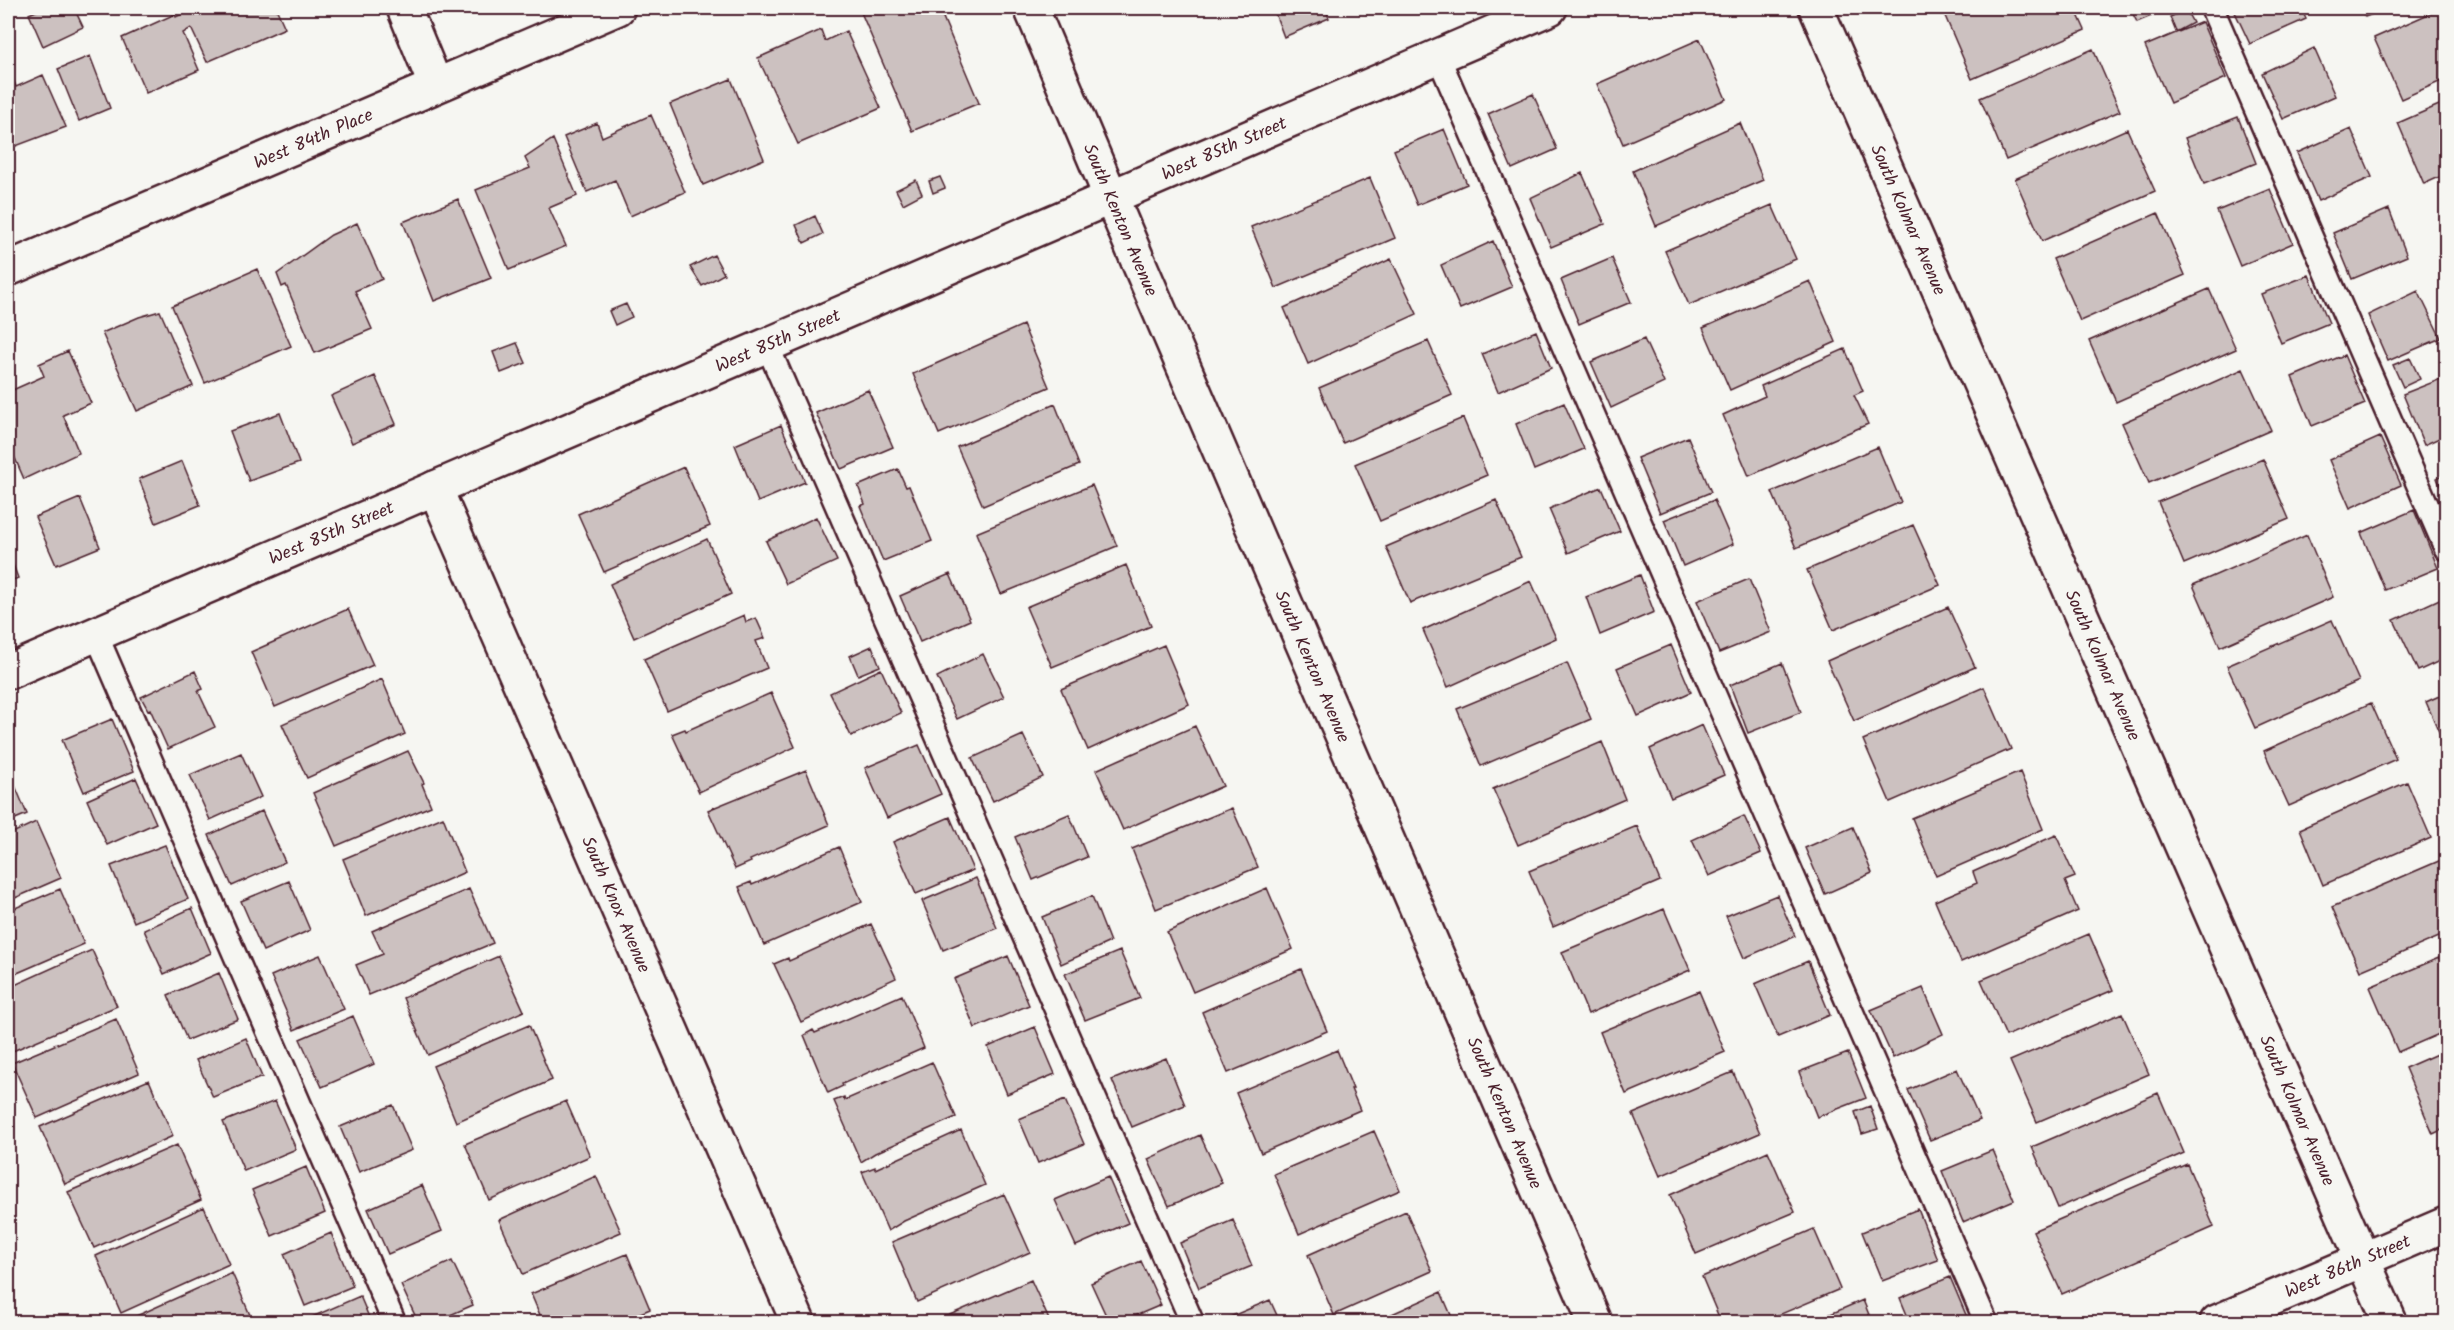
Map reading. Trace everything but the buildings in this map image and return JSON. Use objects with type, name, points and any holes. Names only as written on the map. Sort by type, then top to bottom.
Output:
[{"type":"street","points":[[404,8],[435,84]]},
{"type":"street","name":"West 84th Place","points":[[8,269],[435,84],[618,8]]},
{"type":"street","name":"South Kenton Avenue","points":[[1031,8],[1110,197],[1595,1323]]},
{"type":"street","name":"West 85th Street","points":[[8,672],[1550,8]]},
{"type":"street","name":"South Kolmar Avenue","points":[[1816,8],[2390,1323]]},
{"type":"street","name":"South Knox Avenue","points":[[435,488],[798,1323]]},
{"type":"street","name":"West 86th Street","points":[[2217,1323],[2446,1224]]},
{"type":"lane","points":[[2212,8],[2446,549]]},
{"type":"lane","points":[[1438,56],[1986,1323]]},
{"type":"lane","points":[[767,345],[1192,1323]]},
{"type":"lane","points":[[96,634],[394,1323]]}]
